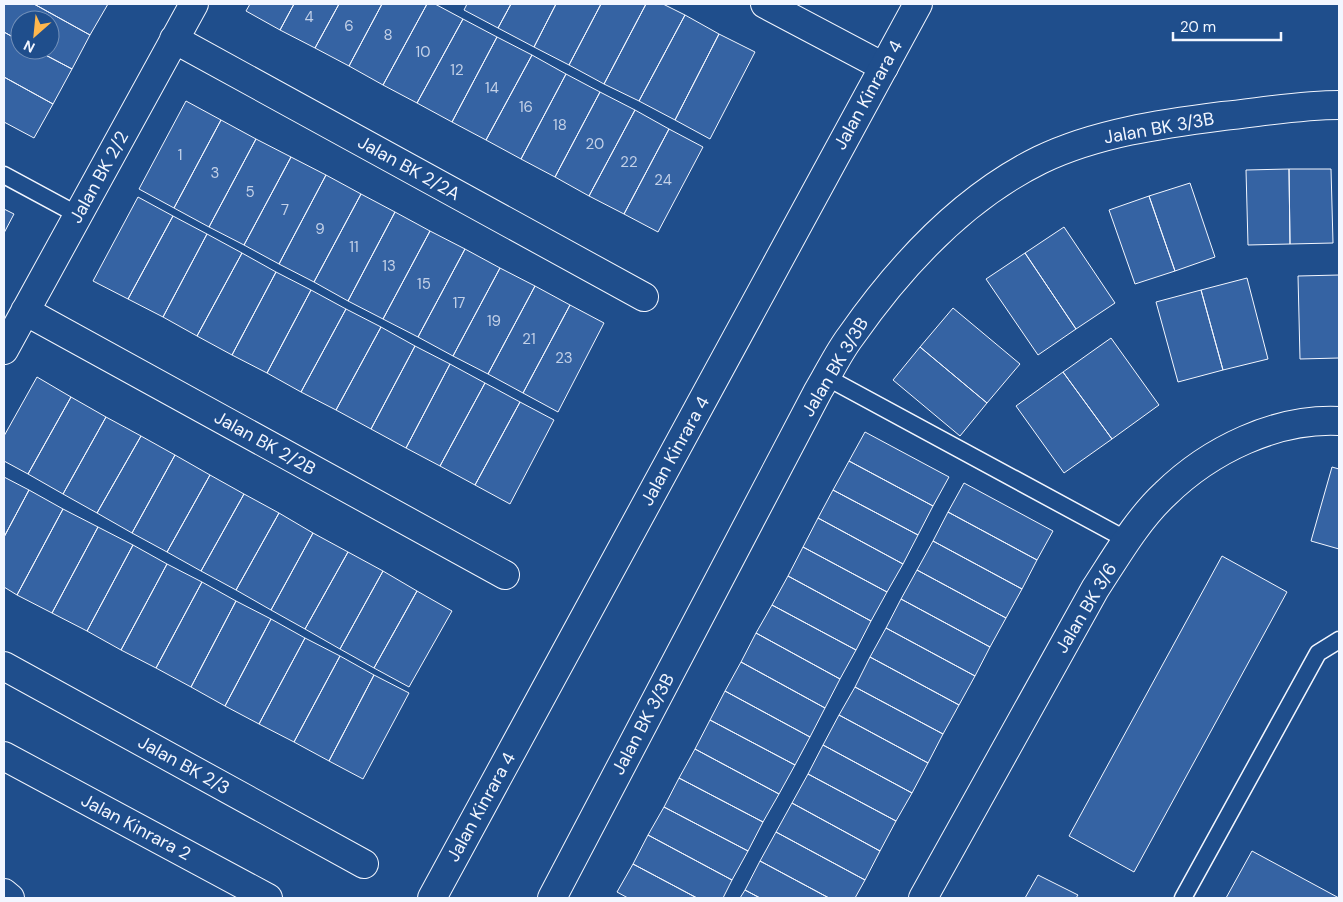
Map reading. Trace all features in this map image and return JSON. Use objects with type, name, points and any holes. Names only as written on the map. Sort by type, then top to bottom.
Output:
[{"type":"street","name":"Jalan BK 2/2","points":[[4,350],[194,4]]},
{"type":"street","points":[[765,4],[884,67]]},
{"type":"street","name":"Jalan Kinrara 4","points":[[432,898],[918,4]]},
{"type":"street","name":"Jalan BK 2/2A","points":[[174,39],[644,297]]},
{"type":"street","name":"Jalan BK 3/3B","points":[[552,898],[826,377],[850,337],[891,283],[934,237],[980,198],[1040,160],[1106,136],[1178,122],[1339,105]]},
{"type":"street","name":"Jalan BK 2/2B","points":[[25,311],[505,575]]},
{"type":"street","name":"Jalan BK 3/6","points":[[922,898],[1095,589],[1127,540],[1164,494],[1207,459],[1258,434],[1318,420],[1339,421]]},
{"type":"street","name":"Jalan BK 2/3","points":[[4,666],[364,864]]},
{"type":"street","name":"Jalan Kinrara 2","points":[[4,756],[268,898]]},
{"type":"street","points":[[4,893],[10,898]]},
{"type":"lane","points":[[4,175],[78,215]]},
{"type":"lane","points":[[826,377],[1127,540]]},
{"type":"lane","points":[[1183,898],[1318,652],[1339,640]]},
{"type":"building","points":[[4,4],[34,4],[45,10],[10,10],[10,35],[4,32]]},
{"type":"building","points":[[34,4],[108,4],[90,35],[60,18],[60,10],[45,10]]},
{"type":"building","points":[[250,4],[294,4],[280,30],[246,11]]},
{"type":"building","points":[[294,4],[339,4],[315,48],[280,30]]},
{"type":"building","points":[[339,4],[382,4],[349,66],[315,48]]},
{"type":"building","points":[[382,4],[427,4],[383,85],[349,66]]},
{"type":"building","points":[[427,4],[435,4],[463,19],[417,103],[383,85]]},
{"type":"building","points":[[467,4],[511,4],[498,28],[464,10]]},
{"type":"building","points":[[511,4],[556,4],[534,47],[498,28]]},
{"type":"building","points":[[556,4],[601,4],[569,65],[534,47]]},
{"type":"building","points":[[601,4],[646,4],[604,84],[569,65]]},
{"type":"building","points":[[646,4],[663,4],[685,15],[639,101],[604,84]]},
{"type":"building","points":[[685,15],[719,34],[675,120],[639,101]]},
{"type":"building","points":[[60,18],[90,35],[72,69],[55,60],[60,60]]},
{"type":"building","points":[[463,19],[497,37],[452,122],[417,103]]},
{"type":"building","points":[[4,32],[10,35],[10,60],[55,60],[72,69],[53,104],[4,77]]},
{"type":"building","points":[[719,34],[755,52],[710,139],[675,120]]},
{"type":"building","points":[[497,37],[532,55],[486,140],[452,122]]},
{"type":"building","points":[[532,55],[566,74],[521,159],[486,140]]},
{"type":"building","points":[[566,74],[600,92],[555,177],[521,159]]},
{"type":"building","points":[[4,77],[53,104],[34,138],[4,122]]},
{"type":"building","points":[[600,92],[635,110],[589,196],[555,177]]},
{"type":"building","points":[[186,101],[221,120],[174,208],[139,189]]},
{"type":"building","points":[[635,110],[669,129],[624,214],[589,196]]},
{"type":"building","points":[[221,120],[256,139],[209,227],[174,208]]},
{"type":"building","points":[[669,129],[703,147],[658,232],[624,214]]},
{"type":"building","points":[[256,139],[291,157],[244,245],[209,227]]},
{"type":"building","points":[[291,157],[326,175],[279,264],[244,245]]},
{"type":"building","points":[[1289,169],[1331,169],[1333,243],[1290,244]]},
{"type":"building","points":[[1289,169],[1290,244],[1248,245],[1246,170]]},
{"type":"building","points":[[326,175],[361,194],[314,282],[279,264]]},
{"type":"building","points":[[1190,183],[1215,257],[1175,271],[1149,196]]},
{"type":"building","points":[[361,194],[395,212],[348,301],[314,282]]},
{"type":"building","points":[[1149,196],[1175,271],[1135,284],[1109,210]]},
{"type":"building","points":[[138,197],[173,216],[128,299],[93,281]]},
{"type":"building","points":[[4,209],[14,214],[4,233]]},
{"type":"building","points":[[395,212],[430,231],[383,319],[348,301]]},
{"type":"building","points":[[173,216],[207,234],[163,317],[128,299]]},
{"type":"building","points":[[1064,227],[1115,303],[1076,329],[1025,253]]},
{"type":"building","points":[[430,231],[465,249],[418,337],[383,319]]},
{"type":"building","points":[[207,234],[242,253],[197,336],[163,317]]},
{"type":"building","points":[[465,249],[500,268],[453,356],[418,337]]},
{"type":"building","points":[[242,253],[276,272],[232,355],[197,336]]},
{"type":"building","points":[[1025,253],[1076,329],[1038,355],[986,279]]},
{"type":"building","points":[[500,268],[535,286],[488,374],[453,356]]},
{"type":"building","points":[[276,272],[311,290],[267,373],[232,355]]},
{"type":"building","points":[[1339,275],[1339,358],[1300,359],[1298,276]]},
{"type":"building","points":[[1247,278],[1268,359],[1223,370],[1201,290]]},
{"type":"building","points":[[535,286],[570,305],[523,393],[488,374]]},
{"type":"building","points":[[311,290],[346,309],[301,392],[267,373]]},
{"type":"building","points":[[1201,290],[1223,370],[1178,382],[1156,302]]},
{"type":"building","points":[[570,305],[604,323],[558,412],[523,393]]},
{"type":"building","points":[[953,308],[1020,364],[987,403],[920,347]]},
{"type":"building","points":[[346,309],[381,327],[336,410],[301,392]]},
{"type":"building","points":[[381,327],[415,346],[371,429],[336,410]]},
{"type":"building","points":[[1111,338],[1159,405],[1112,439],[1063,372]]},
{"type":"building","points":[[415,346],[450,364],[406,448],[371,429]]},
{"type":"building","points":[[920,347],[987,403],[960,436],[893,380]]},
{"type":"building","points":[[450,364],[485,383],[440,466],[406,448]]},
{"type":"building","points":[[1063,372],[1112,439],[1064,473],[1016,406]]},
{"type":"building","points":[[37,377],[71,397],[28,474],[4,461],[4,436]]},
{"type":"building","points":[[485,383],[520,402],[475,485],[440,466]]},
{"type":"building","points":[[71,397],[106,417],[63,494],[28,474]]},
{"type":"building","points":[[520,402],[554,420],[510,504],[475,485]]},
{"type":"building","points":[[106,417],[141,436],[97,513],[63,494]]},
{"type":"building","points":[[865,432],[949,477],[933,506],[849,461]]},
{"type":"building","points":[[141,436],[175,455],[132,533],[97,513]]},
{"type":"building","points":[[175,455],[210,475],[167,552],[132,533]]},
{"type":"building","points":[[849,461],[933,506],[918,535],[833,490]]},
{"type":"building","points":[[1332,467],[1339,469],[1339,549],[1311,541]]},
{"type":"building","points":[[210,475],[244,494],[201,571],[167,552]]},
{"type":"building","points":[[4,477],[29,490],[4,537]]},
{"type":"building","points":[[964,483],[1053,531],[1037,560],[948,512]]},
{"type":"building","points":[[29,490],[63,509],[17,595],[4,587],[4,537]]},
{"type":"building","points":[[833,490],[918,535],[903,564],[818,518]]},
{"type":"building","points":[[244,494],[279,513],[236,590],[201,571]]},
{"type":"building","points":[[63,509],[98,527],[52,613],[17,595]]},
{"type":"building","points":[[948,512],[1037,560],[1022,589],[933,541]]},
{"type":"building","points":[[279,513],[313,533],[271,610],[236,590]]},
{"type":"building","points":[[818,518],[903,564],[887,592],[803,547]]},
{"type":"building","points":[[98,527],[133,545],[87,631],[52,613]]},
{"type":"building","points":[[313,533],[348,552],[305,629],[271,610]]},
{"type":"building","points":[[933,541],[1022,589],[1006,618],[917,570]]},
{"type":"building","points":[[133,545],[167,564],[121,650],[87,631]]},
{"type":"building","points":[[803,547],[887,592],[871,621],[788,576]]},
{"type":"building","points":[[348,552],[383,571],[340,649],[305,629]]},
{"type":"building","points":[[1222,556],[1287,592],[1134,872],[1069,836]]},
{"type":"building","points":[[167,564],[202,582],[156,668],[121,650]]},
{"type":"building","points":[[917,570],[1006,618],[990,647],[901,599]]},
{"type":"building","points":[[383,571],[417,591],[374,668],[340,649]]},
{"type":"building","points":[[788,576],[871,621],[856,650],[772,605]]},
{"type":"building","points":[[202,582],[236,601],[191,687],[156,668]]},
{"type":"building","points":[[417,591],[452,611],[409,687],[374,668]]},
{"type":"building","points":[[901,599],[990,647],[975,676],[886,628]]},
{"type":"building","points":[[236,601],[271,619],[225,706],[191,687]]},
{"type":"building","points":[[772,605],[856,650],[840,679],[756,633]]},
{"type":"building","points":[[271,619],[305,638],[259,724],[225,706]]},
{"type":"building","points":[[886,628],[975,676],[959,705],[870,657]]},
{"type":"building","points":[[756,633],[840,679],[825,708],[741,662]]},
{"type":"building","points":[[305,638],[340,656],[294,742],[259,724]]},
{"type":"building","points":[[340,656],[374,675],[329,761],[294,742]]},
{"type":"building","points":[[870,657],[959,705],[943,734],[855,687]]},
{"type":"building","points":[[741,662],[825,708],[810,737],[725,691]]},
{"type":"building","points":[[374,675],[409,693],[363,779],[329,761]]},
{"type":"building","points":[[855,687],[943,734],[928,763],[839,715]]},
{"type":"building","points":[[725,691],[810,737],[795,765],[710,720]]},
{"type":"building","points":[[839,715],[928,763],[912,793],[823,745]]},
{"type":"building","points":[[710,720],[795,765],[779,794],[695,749]]},
{"type":"building","points":[[823,745],[912,793],[896,821],[808,774]]},
{"type":"building","points":[[695,749],[779,794],[763,822],[679,778]]},
{"type":"building","points":[[808,774],[896,821],[880,851],[792,803]]},
{"type":"building","points":[[679,778],[763,822],[748,851],[664,807]]},
{"type":"building","points":[[792,803],[880,851],[865,880],[776,832]]},
{"type":"building","points":[[664,807],[748,851],[732,880],[648,835]]},
{"type":"building","points":[[776,832],[865,880],[855,898],[829,898],[760,861]]},
{"type":"building","points":[[648,835],[732,880],[723,898],[697,898],[633,864]]},
{"type":"building","points":[[1252,851],[1339,898],[1226,898]]},
{"type":"building","points":[[760,861],[829,898],[760,898],[745,890]]},
{"type":"building","points":[[633,864],[697,898],[628,898],[617,892]]},
{"type":"building","points":[[1038,875],[1078,895],[1076,898],[1025,898]]},
{"type":"building","points":[[745,890],[760,898],[740,898]]}]
